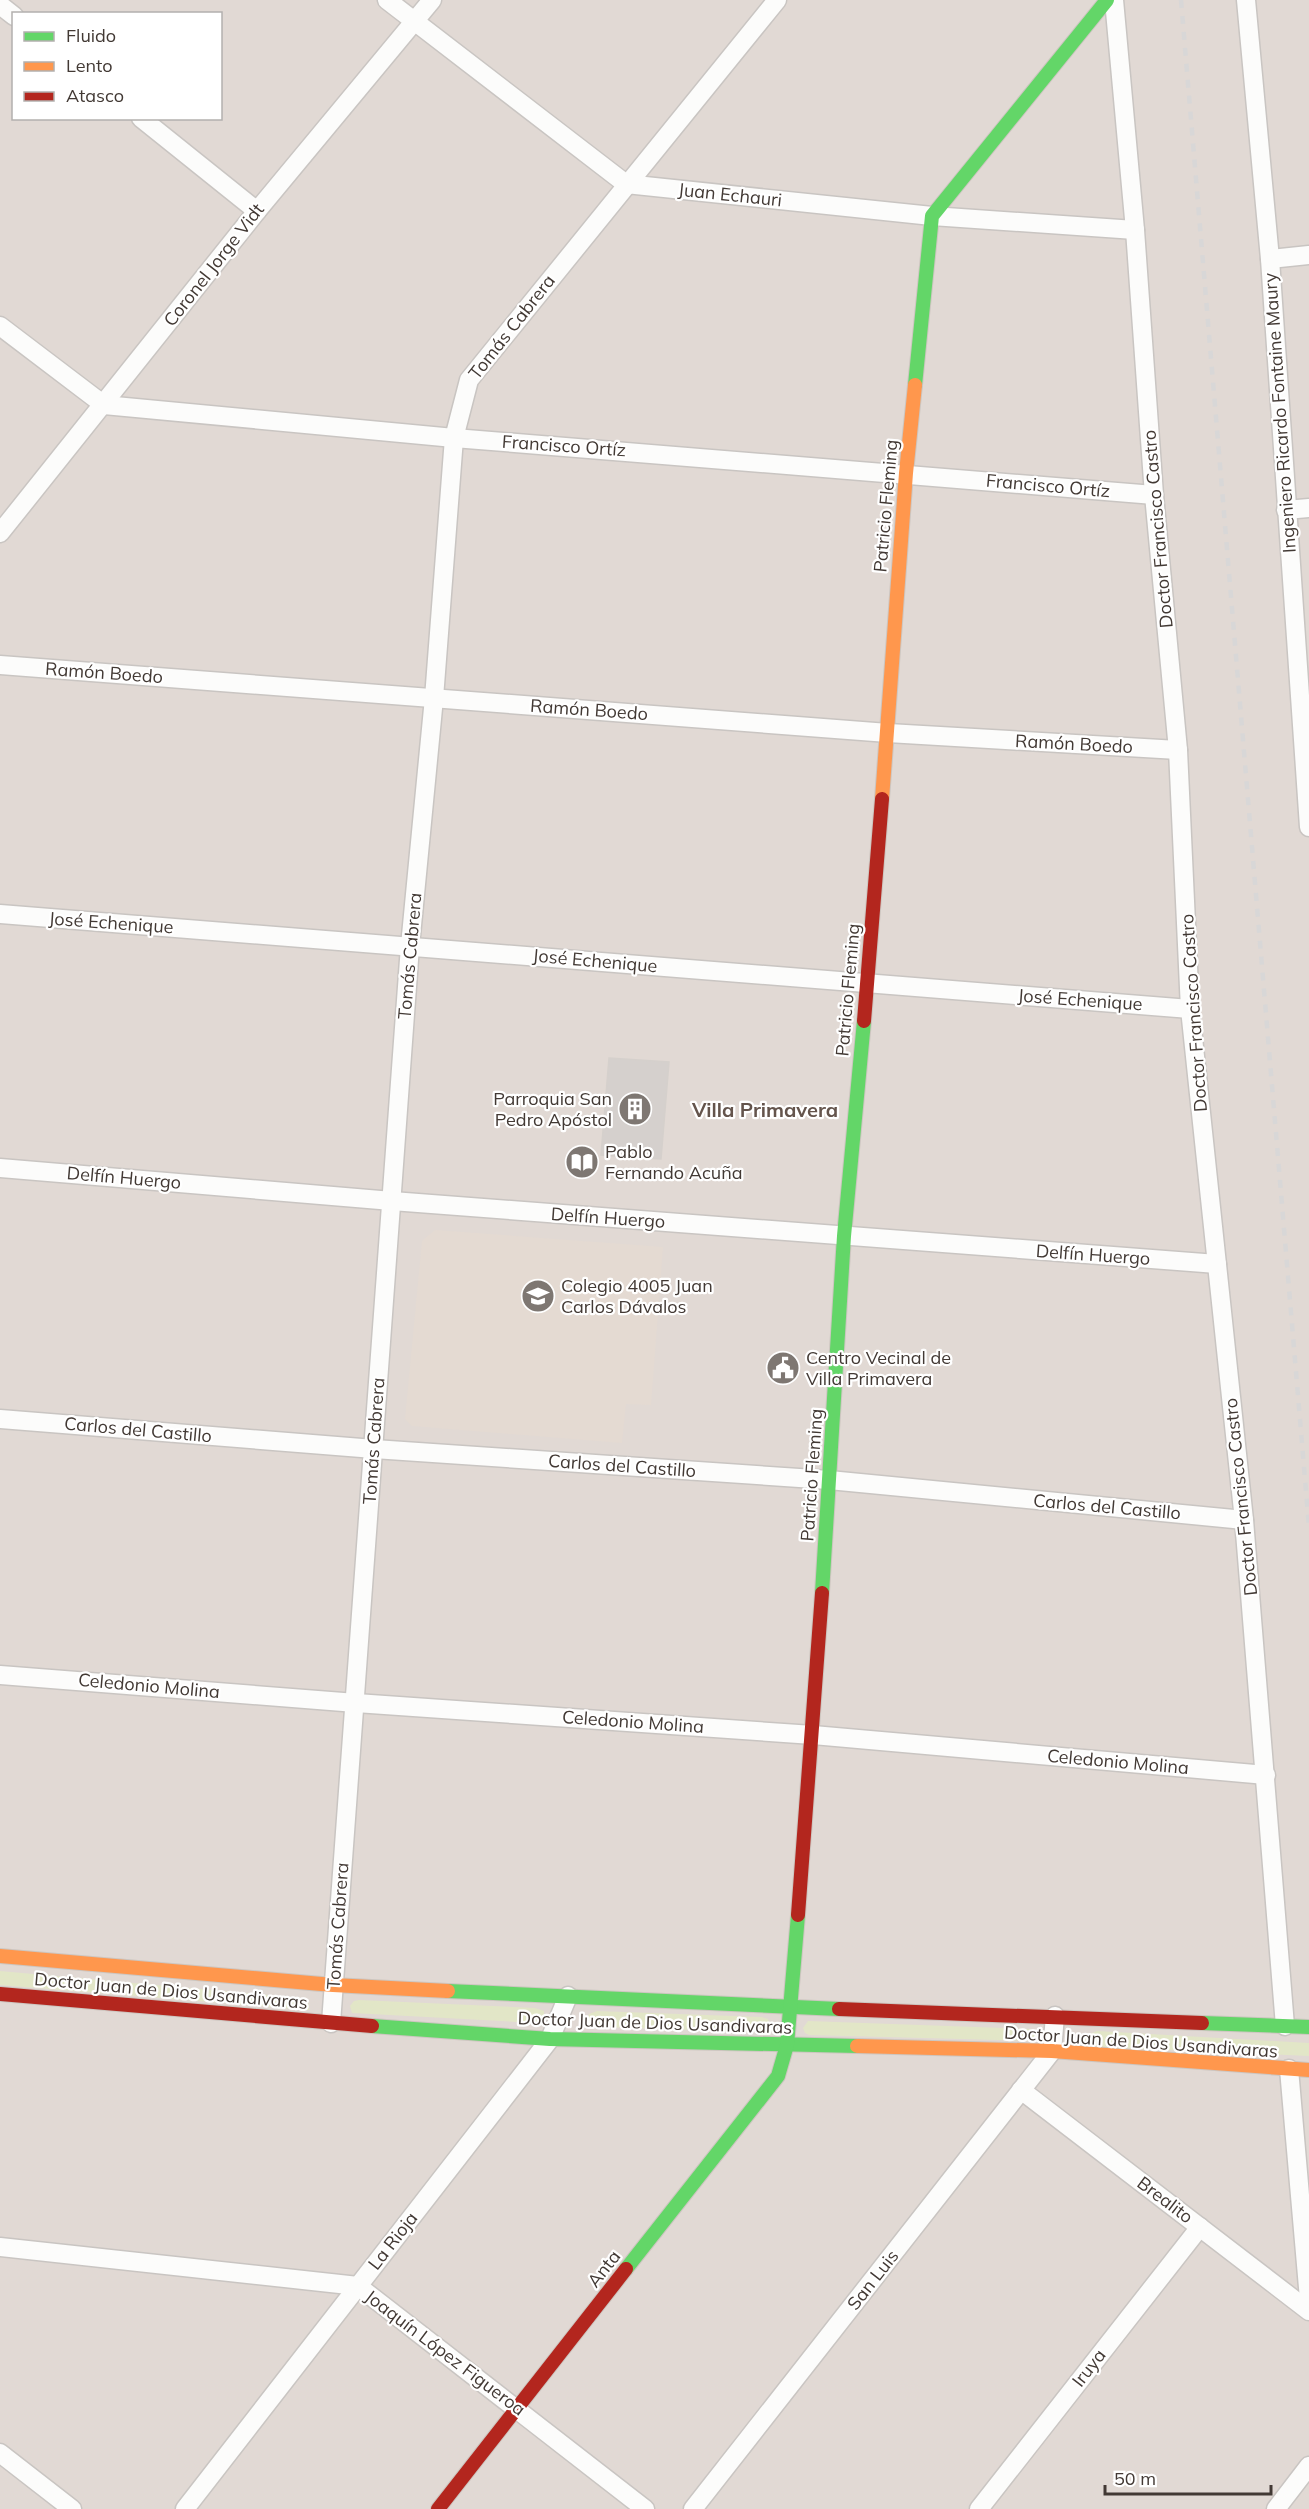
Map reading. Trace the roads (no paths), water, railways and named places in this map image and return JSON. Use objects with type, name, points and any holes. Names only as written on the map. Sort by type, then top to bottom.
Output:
[{"type":"street","points":[[387,0],[626,184]]},
{"type":"street","name":"Coronel Jorge Vidt","points":[[0,533],[257,211],[432,0]]},
{"type":"street","name":"Tomás Cabrera","points":[[331,2023],[410,946],[434,698],[454,438],[469,380],[777,0]]},
{"type":"street","points":[[932,216],[1107,0]]},
{"type":"street","name":"Doctor Francisco Castro","points":[[1113,0],[1135,230],[1154,495],[1178,750],[1190,1009],[1244,1520],[1285,2026]]},
{"type":"street","name":"Ingeniero Ricardo Fontaine Maury","points":[[1245,0],[1270,259],[1309,827]]},
{"type":"street","points":[[0,5],[12,14]]},
{"type":"street","points":[[143,120],[257,211]]},
{"type":"street","name":"Juan Echauri","points":[[626,184],[932,216],[1135,230]]},
{"type":"street","name":"Patricio Fleming","points":[[788,2045],[813,1735],[844,1236],[888,733],[906,473],[932,216]]},
{"type":"street","points":[[1270,259],[1309,255]]},
{"type":"street","points":[[0,326],[104,405]]},
{"type":"street","name":"Francisco Ortíz","points":[[104,405],[454,438],[1154,495]]},
{"type":"street","points":[[1286,510],[1309,508]]},
{"type":"street","name":"Ramón Boedo","points":[[0,665],[888,733],[1178,750]]},
{"type":"street","name":"José Echenique","points":[[0,914],[1190,1009]]},
{"type":"street","name":"Delfín Huergo","points":[[0,1168],[392,1201],[1217,1264]]},
{"type":"street","name":"Carlos del Castillo","points":[[0,1419],[374,1449],[829,1480],[1244,1520]]},
{"type":"street","name":"Celedonio Molina","points":[[0,1674],[356,1703],[813,1735],[1266,1775]]},
{"type":"street","name":"Doctor Juan de Dios Usandivaras","points":[[0,1956],[333,1985],[790,2007],[1309,2027]]},
{"type":"street","name":"Doctor Juan de Dios Usandivaras","points":[[0,1994],[331,2023],[550,2039],[1052,2051],[1309,2070]]},
{"type":"street","name":"La Rioja","points":[[185,2509],[550,2039],[568,1996]]},
{"type":"street","points":[[1052,2051],[1055,2016]]},
{"type":"street","name":"Anta","points":[[438,2509],[519,2409],[778,2076],[788,2045]]},
{"type":"street","name":"San Luis","points":[[693,2509],[1052,2051]]},
{"type":"street","points":[[1289,2069],[1309,2299]]},
{"type":"street","name":"Brealito","points":[[1021,2090],[1309,2311]]},
{"type":"street","name":"Iruya","points":[[979,2509],[1200,2227]]},
{"type":"street","name":"Joaquín López Figueroa","points":[[0,2247],[358,2286],[645,2509]]},
{"type":"street","points":[[0,2453],[72,2509]]},
{"type":"street","points":[[1276,2509],[1309,2466]]},
{"type":"railway","points":[[1181,0],[1309,1527]]},
{"type":"place","name":"Parroquia San Pedro Apóstol","points":[[635,1109]]},
{"type":"place","name":"Pablo Fernando Acuña","points":[[582,1162]]},
{"type":"place","name":"Colegio 4005 Juan Carlos Dávalos","points":[[538,1296]]},
{"type":"place","name":"Centro Vecinal de Villa Primavera","points":[[783,1368]]},
{"type":"district","name":"Villa Primavera","points":[[765,1110]]}]
